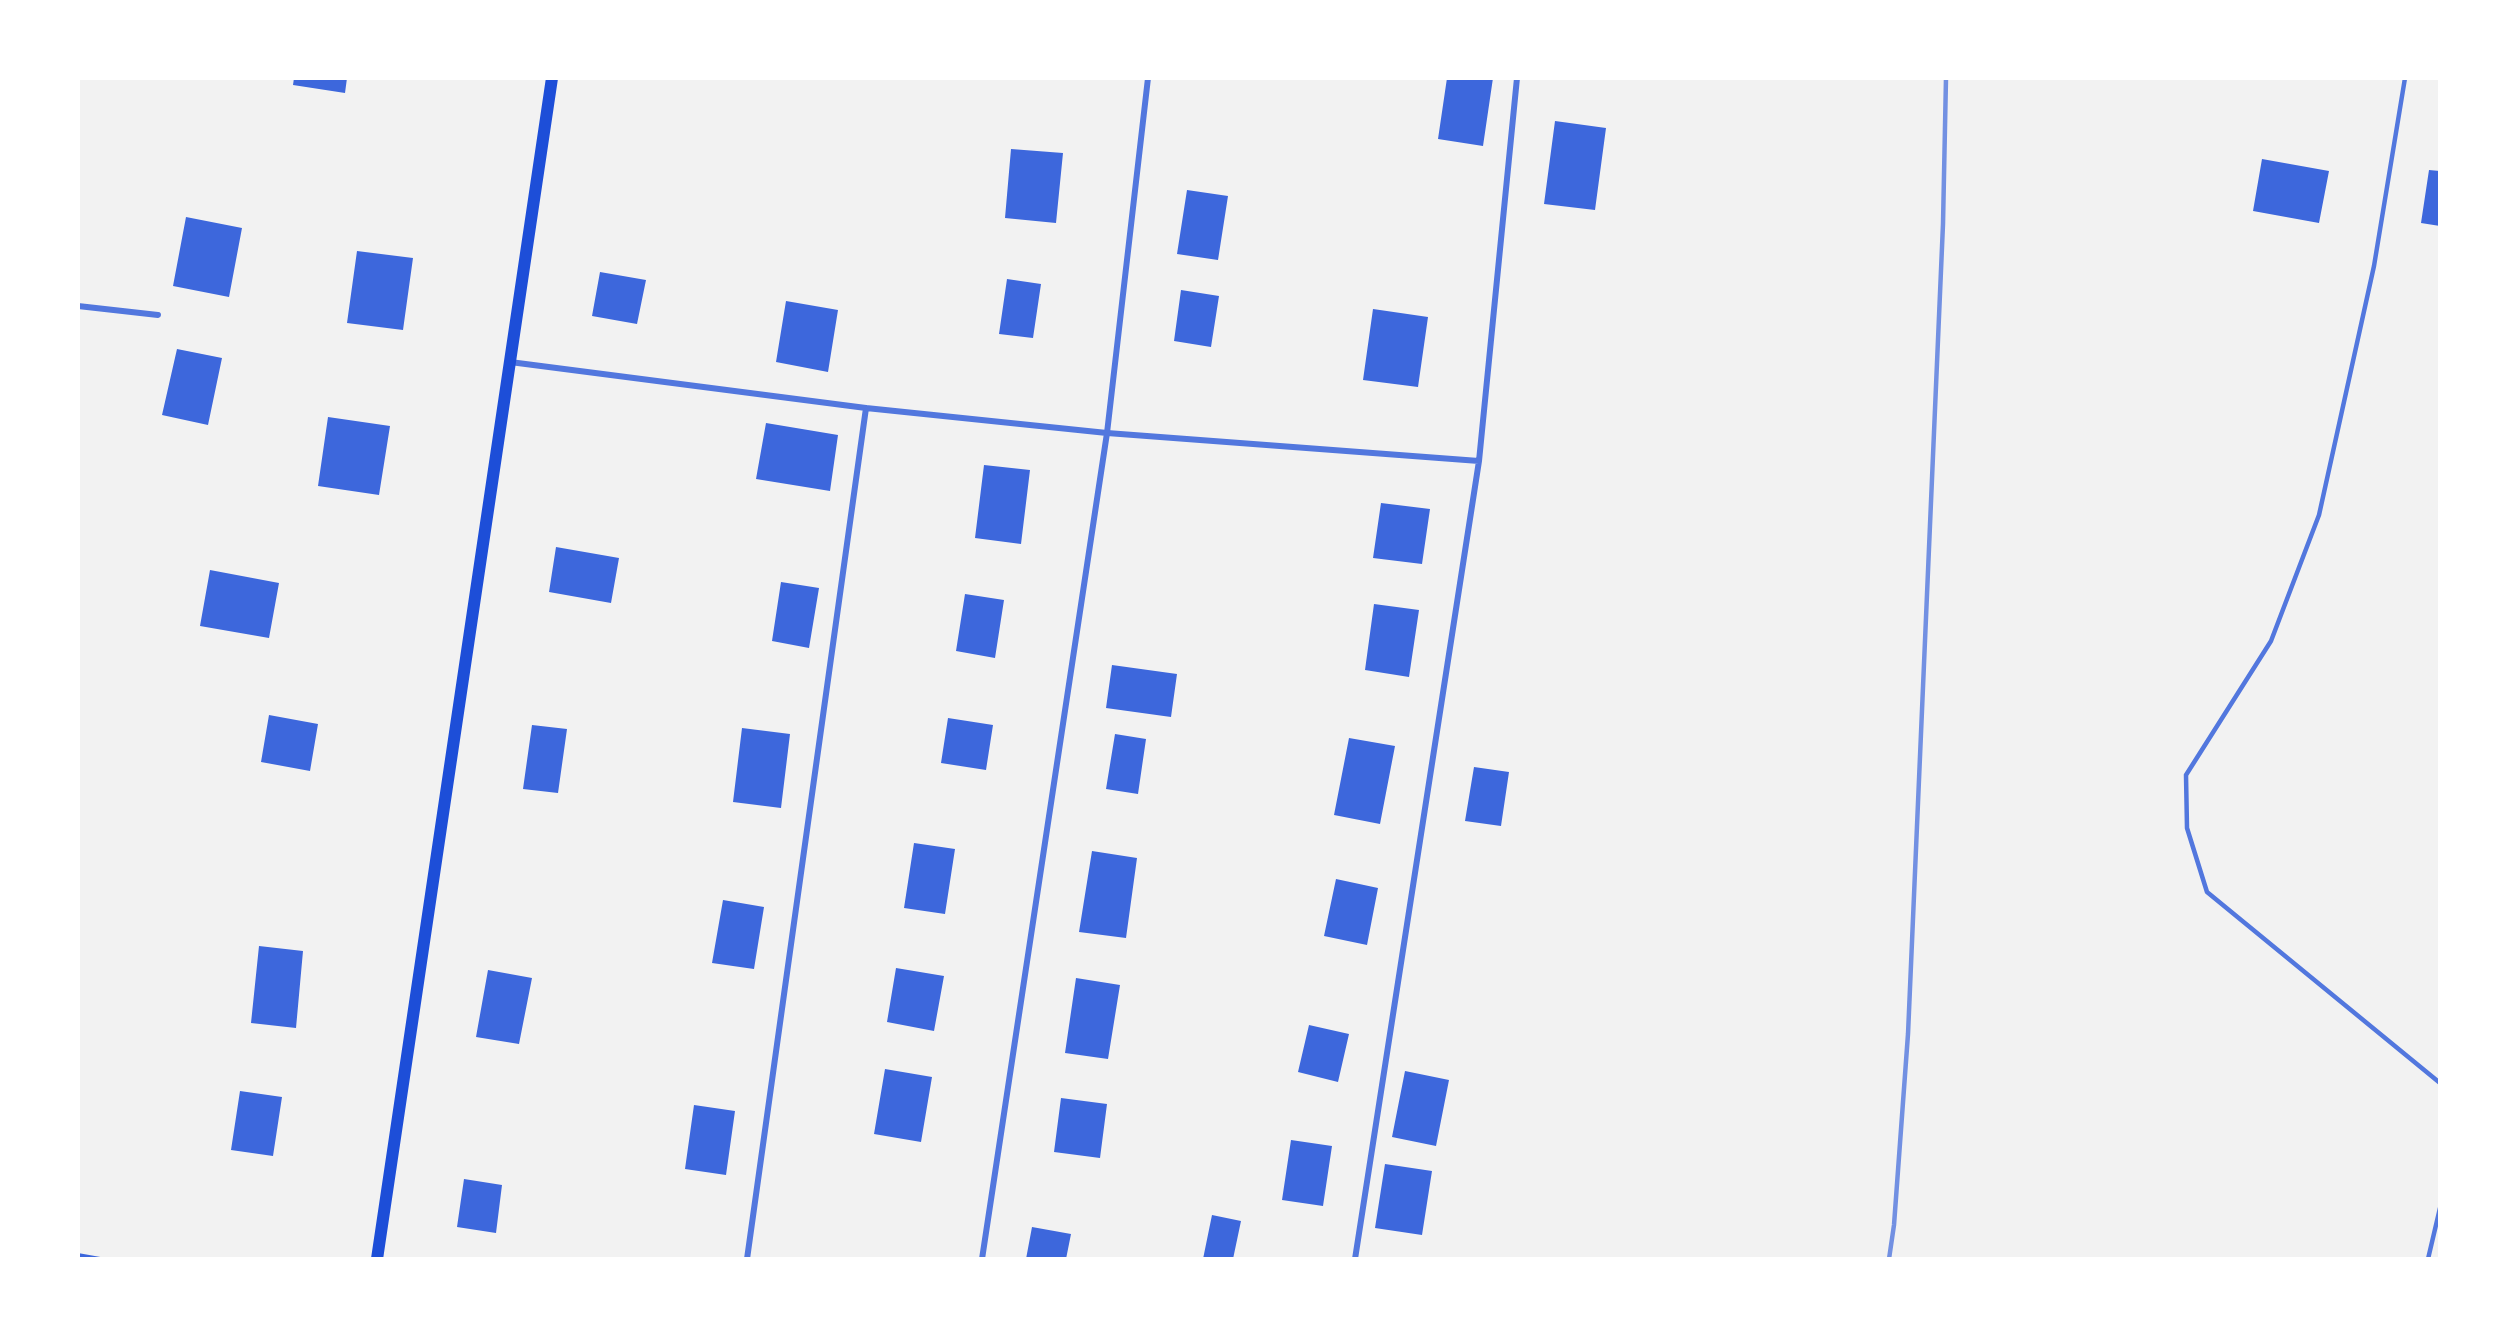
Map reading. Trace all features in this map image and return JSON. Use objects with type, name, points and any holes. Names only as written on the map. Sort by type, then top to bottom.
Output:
[{"type":"main road","points":[[377,1259],[552,78]]},
{"type":"street","points":[[982,1259],[1107,433],[1148,78]]},
{"type":"street","points":[[1355,1259],[1479,461],[1517,78]]},
{"type":"street","points":[[78,306],[158,315]]},
{"type":"street","points":[[509,362],[866,408],[1107,433],[1479,461]]},
{"type":"street","points":[[747,1259],[866,408]]},
{"type":"lane","points":[[2406,78],[2374,266],[2319,515],[2271,641],[2186,775],[2187,828],[2207,892],[2440,1083]]},
{"type":"lane","points":[[2428,1259],[2440,1208]]},
{"type":"building","points":[[294,78],[347,78],[345,93],[293,85]]},
{"type":"building","points":[[1447,78],[1493,78],[1483,146],[1438,139]]},
{"type":"building","points":[[1555,121],[1606,128],[1595,210],[1544,204]]},
{"type":"building","points":[[1011,149],[1063,153],[1056,223],[1005,218]]},
{"type":"building","points":[[2262,159],[2329,171],[2319,223],[2253,211]]},
{"type":"building","points":[[2429,170],[2440,171],[2440,226],[2421,223]]},
{"type":"building","points":[[1187,190],[1228,196],[1218,260],[1177,254]]},
{"type":"building","points":[[186,217],[242,228],[229,297],[173,286]]},
{"type":"building","points":[[357,251],[413,258],[403,330],[347,323]]},
{"type":"building","points":[[600,272],[646,280],[637,324],[592,316]]},
{"type":"building","points":[[1007,279],[1041,284],[1033,338],[999,334]]},
{"type":"building","points":[[1181,290],[1219,296],[1211,347],[1174,341]]},
{"type":"building","points":[[786,301],[838,310],[828,372],[776,362]]},
{"type":"building","points":[[1373,309],[1428,317],[1418,387],[1363,380]]},
{"type":"building","points":[[177,349],[222,358],[208,425],[162,415]]},
{"type":"building","points":[[328,417],[390,426],[379,495],[318,486]]},
{"type":"building","points":[[766,423],[838,435],[830,491],[756,479]]},
{"type":"building","points":[[984,465],[1030,470],[1021,544],[975,538]]},
{"type":"building","points":[[1381,503],[1430,509],[1422,564],[1373,558]]},
{"type":"building","points":[[556,547],[619,558],[611,603],[549,592]]},
{"type":"building","points":[[210,570],[279,583],[269,638],[200,626]]},
{"type":"building","points":[[781,582],[819,588],[809,648],[772,641]]},
{"type":"building","points":[[965,594],[1004,600],[995,658],[956,651]]},
{"type":"building","points":[[1374,604],[1419,610],[1409,677],[1365,670]]},
{"type":"building","points":[[1112,665],[1177,674],[1171,717],[1106,708]]},
{"type":"building","points":[[269,715],[318,724],[310,771],[261,762]]},
{"type":"building","points":[[948,718],[993,725],[986,770],[941,763]]},
{"type":"building","points":[[532,725],[567,729],[558,793],[523,789]]},
{"type":"building","points":[[742,728],[790,734],[781,808],[733,802]]},
{"type":"building","points":[[1115,734],[1146,739],[1138,794],[1106,789]]},
{"type":"building","points":[[1349,738],[1395,746],[1380,824],[1334,815]]},
{"type":"building","points":[[1474,767],[1509,772],[1501,826],[1465,821]]},
{"type":"building","points":[[914,843],[955,849],[945,914],[904,908]]},
{"type":"building","points":[[1092,851],[1137,858],[1126,938],[1079,932]]},
{"type":"building","points":[[1336,879],[1378,888],[1367,945],[1324,936]]},
{"type":"building","points":[[723,900],[764,907],[754,969],[712,963]]},
{"type":"building","points":[[259,946],[303,951],[296,1028],[251,1023]]},
{"type":"building","points":[[896,968],[944,976],[934,1031],[887,1022]]},
{"type":"building","points":[[488,970],[532,978],[519,1044],[476,1037]]},
{"type":"building","points":[[1076,978],[1120,985],[1108,1059],[1065,1053]]},
{"type":"building","points":[[1309,1025],[1349,1034],[1338,1082],[1298,1072]]},
{"type":"building","points":[[885,1069],[932,1077],[921,1142],[874,1134]]},
{"type":"building","points":[[1405,1071],[1449,1080],[1436,1146],[1392,1137]]},
{"type":"building","points":[[240,1091],[282,1097],[273,1156],[231,1150]]},
{"type":"building","points":[[1061,1098],[1107,1104],[1100,1158],[1054,1152]]},
{"type":"building","points":[[694,1105],[735,1111],[726,1175],[685,1169]]},
{"type":"building","points":[[1291,1140],[1332,1146],[1323,1206],[1282,1200]]},
{"type":"building","points":[[1385,1164],[1432,1171],[1422,1235],[1375,1228]]},
{"type":"building","points":[[464,1179],[502,1185],[496,1233],[457,1227]]},
{"type":"building","points":[[1212,1215],[1241,1221],[1233,1259],[1203,1259]]},
{"type":"building","points":[[1032,1227],[1071,1234],[1066,1259],[1026,1259]]},
{"type":"building","points":[[78,1253],[106,1258],[106,1259],[78,1259]]},
{"type":"railway","points":[[1889,1259],[1894,1225],[1908,1034],[1943,224],[1946,78]]}]
